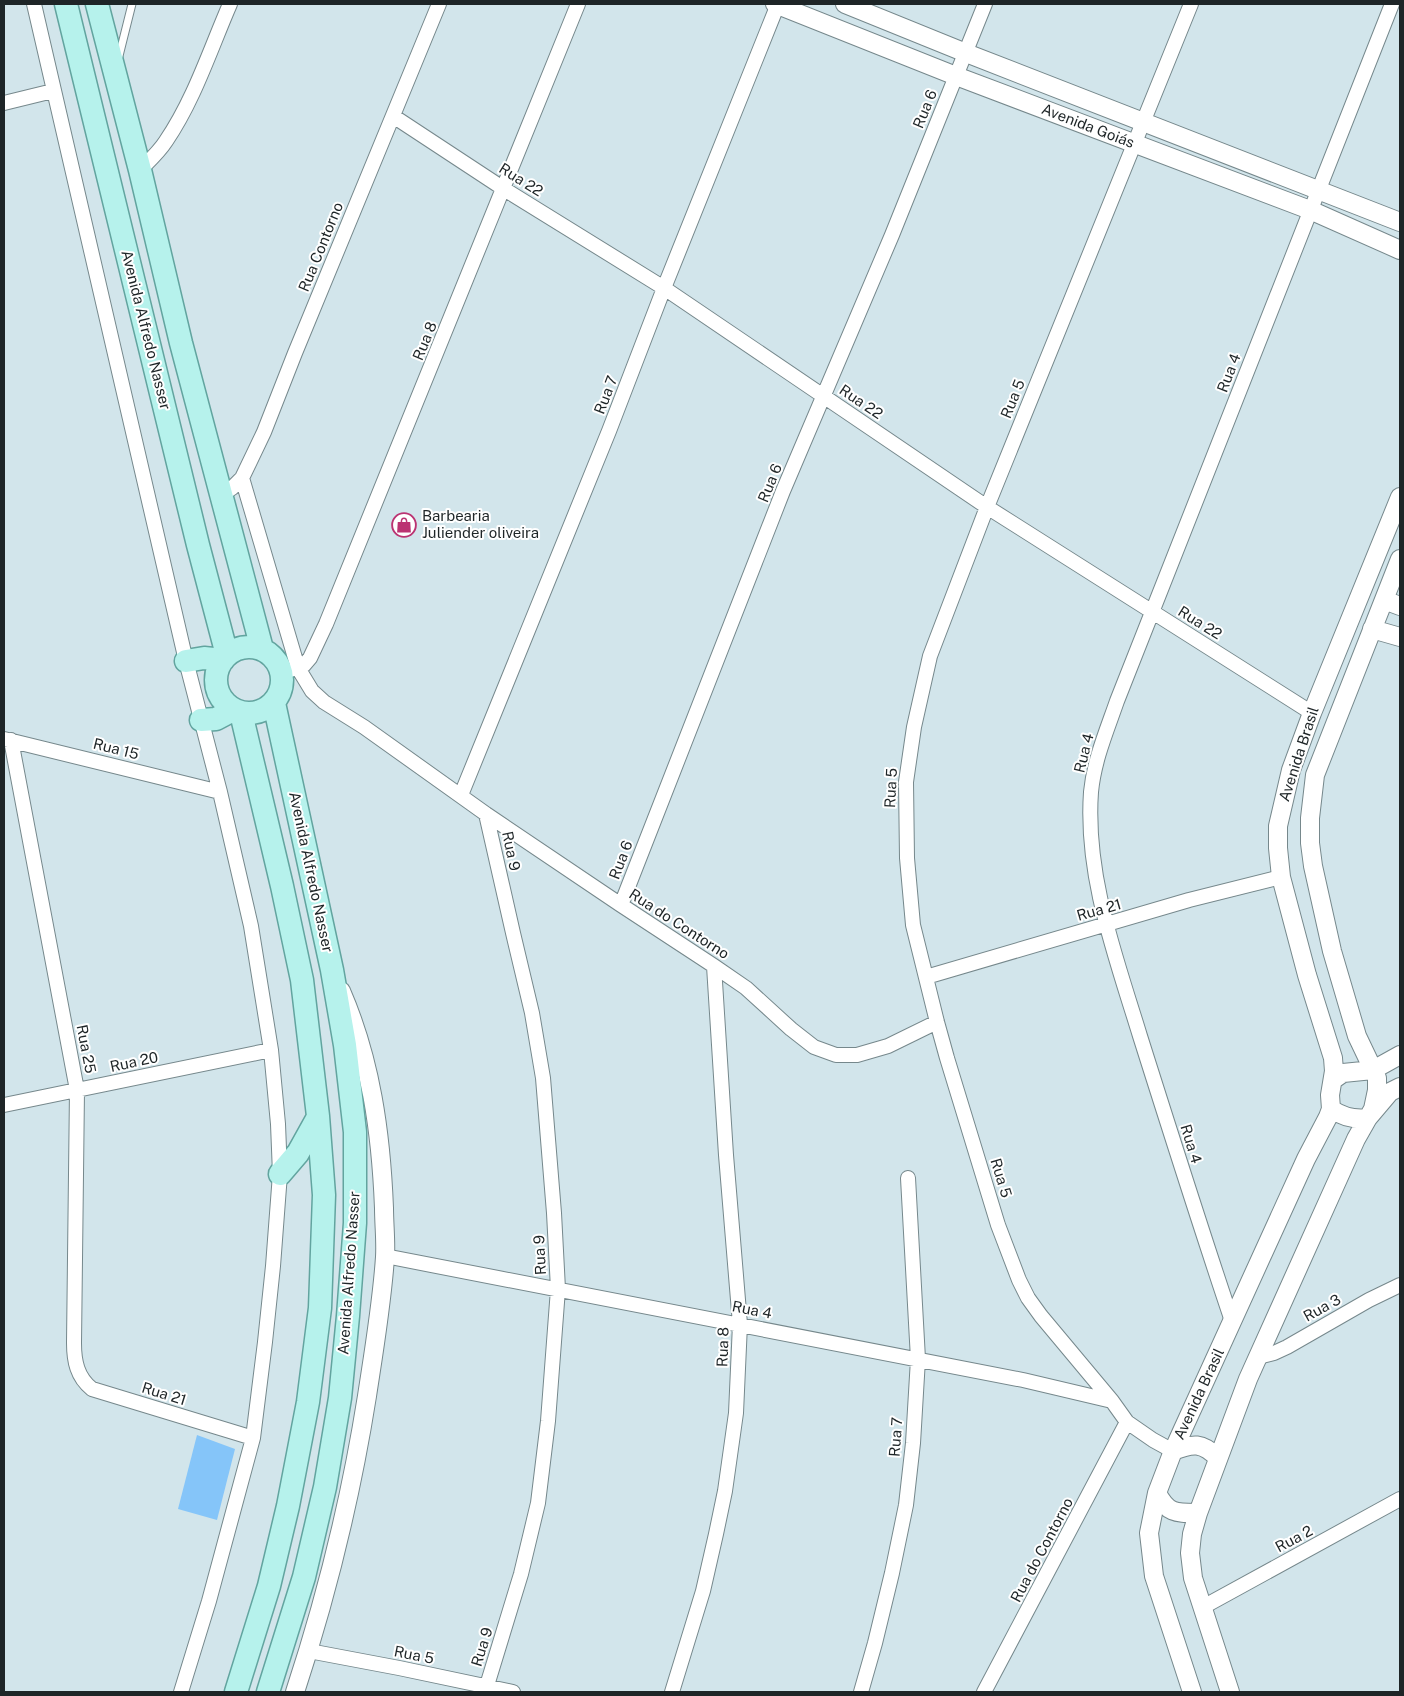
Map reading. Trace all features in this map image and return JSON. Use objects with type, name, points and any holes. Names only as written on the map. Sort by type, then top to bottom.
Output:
[{"type":"main road","name":"Avenida Alfredo Nasser","points":[[66,4],[225,658]]},
{"type":"main road","name":"Avenida Alfredo Nasser","points":[[97,4],[140,170],[181,342],[262,649]]},
{"type":"main road","points":[[250,647],[262,649],[290,671],[280,694],[274,703],[265,710],[253,714],[237,711],[224,702],[218,692],[216,682],[218,670],[225,658],[238,649],[250,647]]},
{"type":"main road","points":[[186,660],[225,658]]},
{"type":"main road","name":"Avenida Alfredo Nasser","points":[[268,1692],[304,1577],[325,1487],[340,1398],[355,1223],[354,1132],[345,1045],[332,970],[274,703]]},
{"type":"main road","name":"Avenida Alfredo Nasser","points":[[236,1692],[271,1577],[288,1506],[308,1402],[320,1308],[324,1195],[318,1116],[302,980],[282,886],[237,711]]},
{"type":"main road","points":[[201,720],[216,719],[237,711]]},
{"type":"main road","points":[[280,1174],[298,1153],[318,1116]]},
{"type":"street","points":[[34,4],[186,660],[220,792],[250,926],[271,1050],[278,1124],[280,1174],[267,1323],[253,1438],[210,1601],[181,1692]]},
{"type":"street","points":[[140,170],[165,143],[175,127],[192,94],[230,4]]},
{"type":"street","name":"Rua Contorno","points":[[222,496],[242,478],[264,432],[439,4]]},
{"type":"street","name":"Rua 8","points":[[290,671],[304,665],[310,658],[326,624],[578,4]]},
{"type":"street","name":"Avenida Goiás","points":[[777,4],[956,76],[1310,210],[1400,250]]},
{"type":"street","name":"Rua 7","points":[[461,794],[610,431],[664,288],[777,4]]},
{"type":"street","name":"Avenida Goiás","points":[[845,4],[1400,222]]},
{"type":"street","points":[[966,52],[985,4]]},
{"type":"street","points":[[1143,121],[1191,4]]},
{"type":"street","points":[[1318,190],[1392,4]]},
{"type":"street","name":"Rua 6","points":[[621,905],[699,703],[823,396],[892,235],[966,52]]},
{"type":"street","points":[[4,103],[53,91]]},
{"type":"street","name":"Rua 22","points":[[392,116],[504,189],[664,288],[987,507],[1312,713]]},
{"type":"street","name":"Rua 5","points":[[1143,121],[987,507],[930,656],[914,727],[906,782],[907,858],[912,925],[937,1022],[998,1225],[1019,1280],[1028,1298],[1041,1316],[1112,1401],[1127,1422],[1173,1452]]},
{"type":"street","name":"Rua 4","points":[[1232,1321],[1178,1159],[1106,925],[1094,868],[1091,826],[1092,790],[1099,752],[1152,611],[1318,190]]},
{"type":"street","name":"Rua do Contorno","points":[[242,478],[290,671],[324,702],[364,727],[461,794],[486,814],[746,988],[814,1047],[836,1055],[857,1055],[888,1046],[937,1022]]},
{"type":"street","name":"Avenida Brasil","points":[[1192,1692],[1154,1576],[1149,1533],[1157,1494],[1173,1452],[1331,1109],[1330,1095],[1333,1080],[1333,1058],[1307,975],[1281,877],[1278,826],[1291,770],[1312,713],[1394,529],[1400,497]]},
{"type":"street","name":"Avenida Brasil","points":[[1230,1692],[1193,1578],[1190,1553],[1192,1534],[1218,1458],[1258,1357],[1356,1139],[1376,1100],[1377,1078],[1357,1036],[1332,951],[1313,866],[1310,818],[1314,775],[1372,629],[1392,603],[1400,559]]},
{"type":"street","points":[[1372,629],[1400,637]]},
{"type":"street","name":"Rua 15","points":[[7,739],[220,792]]},
{"type":"street","name":"Rua 25","points":[[7,739],[77,1090],[74,1343],[74,1358],[77,1368]]},
{"type":"street","points":[[1291,770],[1314,775]]},
{"type":"street","name":"Rua 9","points":[[486,814],[532,1013],[543,1078],[558,1290],[548,1421],[538,1503],[521,1574],[486,1689]]},
{"type":"street","name":"Rua 21","points":[[926,977],[1189,900],[1281,877]]},
{"type":"street","name":"Rua 8","points":[[672,1692],[703,1591],[725,1491],[736,1413],[740,1324],[726,1154],[714,966]]},
{"type":"street","points":[[295,1692],[344,1521],[358,1454],[376,1336],[385,1256],[383,1172],[377,1117],[368,1070],[354,1019],[332,970]]},
{"type":"street","name":"Rua 20","points":[[4,1105],[271,1050]]},
{"type":"street","points":[[1333,1080],[1343,1073],[1374,1070],[1400,1055]]},
{"type":"street","name":"Avenida Brasil","points":[[1368,1118],[1390,1092],[1400,1087]]},
{"type":"street","points":[[1331,1109],[1338,1114],[1350,1118],[1368,1118]]},
{"type":"street","name":"Rua 7","points":[[861,1692],[892,1573],[906,1505],[913,1444],[918,1359],[908,1178]]},
{"type":"street","name":"Rua 4","points":[[385,1256],[918,1359],[1023,1380],[1112,1401]]},
{"type":"street","name":"Rua 3","points":[[1258,1357],[1287,1347],[1369,1300],[1400,1285]]},
{"type":"street","name":"Rua 21","points":[[77,1368],[85,1383],[92,1389],[253,1438]]},
{"type":"street","name":"Rua do Contorno","points":[[984,1692],[1127,1422]]},
{"type":"street","points":[[1173,1452],[1185,1446],[1197,1445],[1208,1448],[1218,1458]]},
{"type":"street","points":[[1157,1494],[1163,1506],[1172,1511],[1198,1513]]},
{"type":"street","name":"Rua 2","points":[[1203,1607],[1400,1499]]},
{"type":"street","name":"Rua 5","points":[[308,1651],[399,1668],[486,1689],[513,1692]]},
{"type":"lane","points":[[115,72],[132,4]]},
{"type":"building","points":[[197,1435],[235,1449],[217,1520],[178,1509]]},
{"type":"place","name":"Barbearia Juliender oliveira","points":[[404,525]]}]
